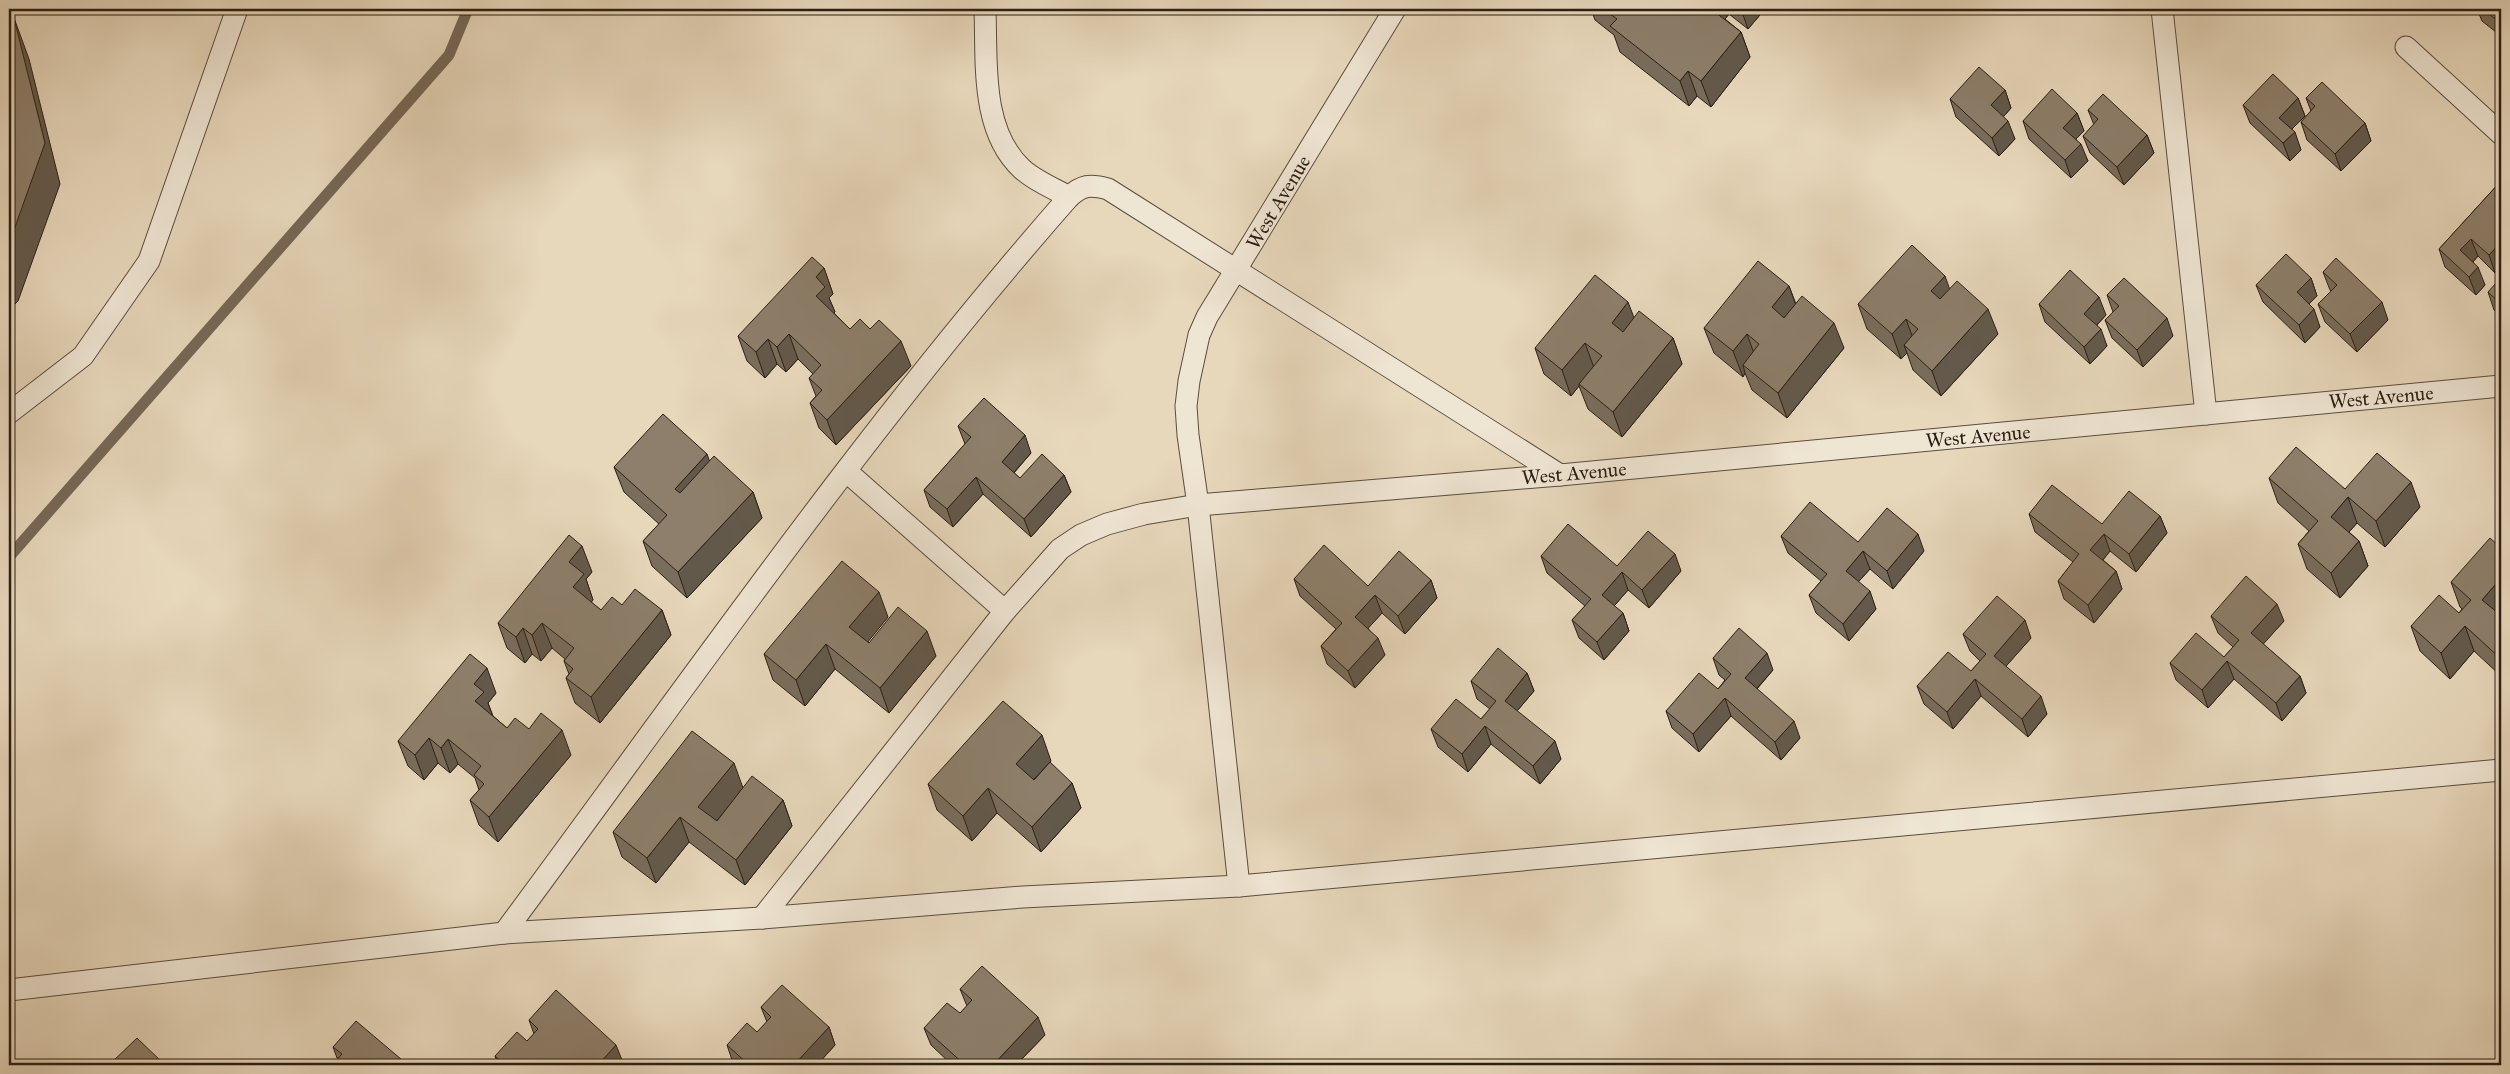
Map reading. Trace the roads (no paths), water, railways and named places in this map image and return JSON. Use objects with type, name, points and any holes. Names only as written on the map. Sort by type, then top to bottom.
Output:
[{"type":"lane","points":[[9,413],[83,356],[149,261],[237,9]]},
{"type":"lane","points":[[985,9],[989,97],[1005,146],[1021,168],[1068,197]]},
{"type":"lane","name":"West Avenue","points":[[1395,9],[1207,317],[1199,335],[1189,381],[1186,406],[1198,505],[1560,475],[2501,386]]},
{"type":"lane","points":[[2162,9],[2206,414]]},
{"type":"lane","points":[[2406,48],[2501,134]]},
{"type":"lane","points":[[504,933],[846,471],[997,278],[1068,197],[1087,185],[1108,189],[1560,475]]},
{"type":"lane","points":[[846,471],[1005,610]]},
{"type":"lane","points":[[762,918],[1005,610],[1060,549],[1080,535],[1107,524],[1144,514],[1198,505],[1239,886]]},
{"type":"lane","points":[[9,990],[504,933],[762,918],[1024,897],[1239,886],[2501,770]]},
{"type":"waterway","points":[[9,557],[449,55],[468,9]]}]
